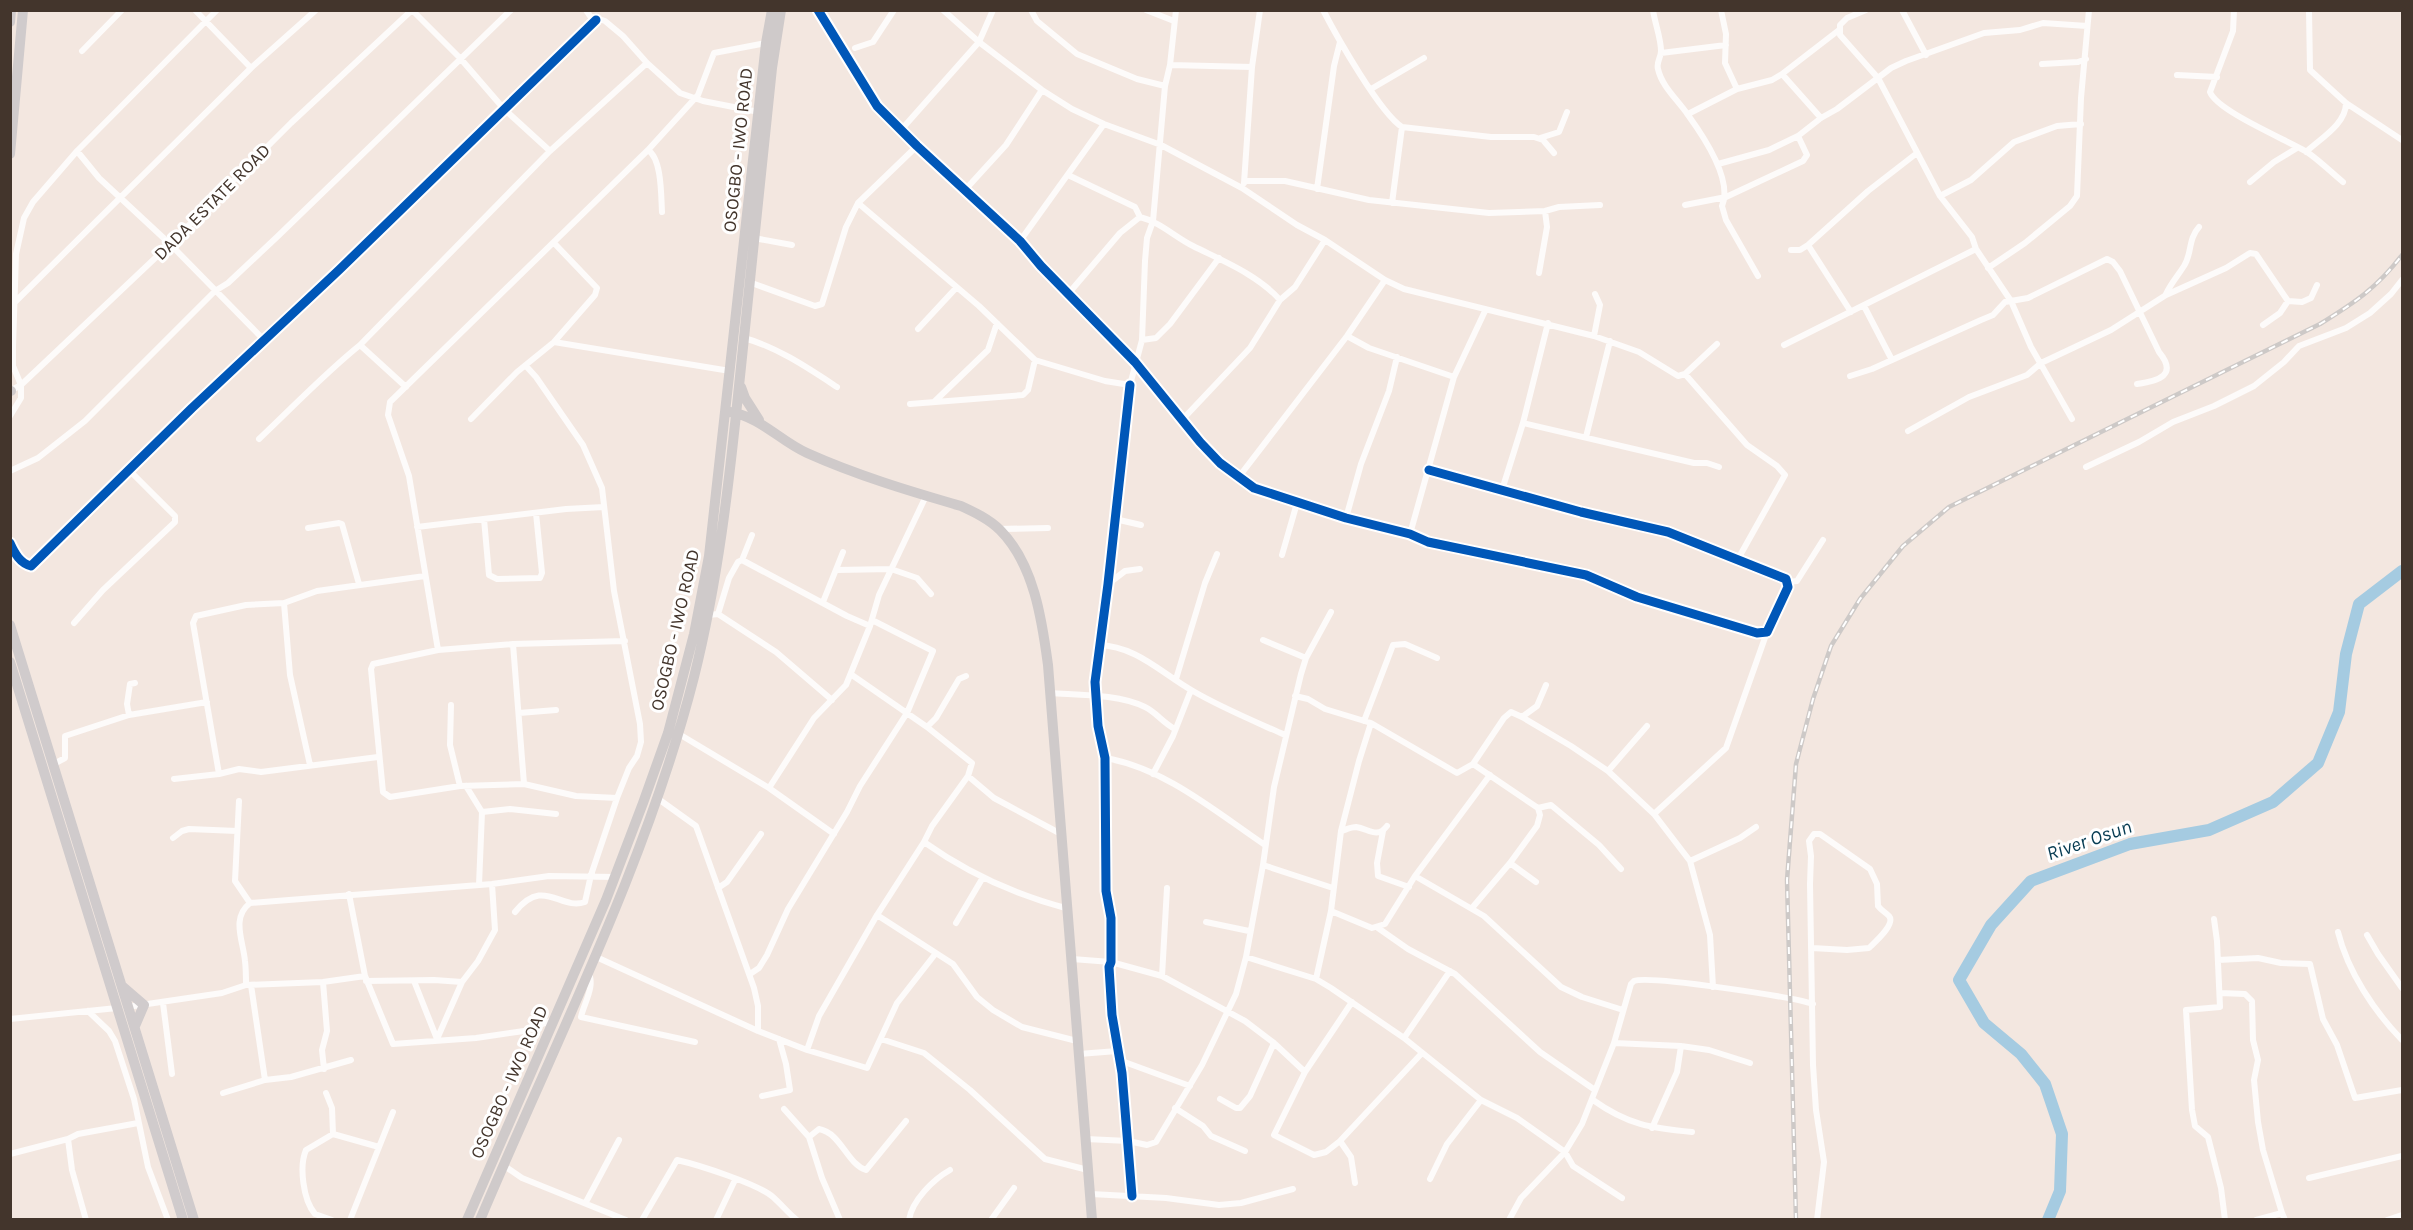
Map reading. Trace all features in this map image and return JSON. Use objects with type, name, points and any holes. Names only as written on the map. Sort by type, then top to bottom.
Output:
[{"type":"highway","points":[[10,22],[11,10]]},
{"type":"highway","points":[[10,154],[23,10]]},
{"type":"highway","points":[[10,625],[122,986],[123,1007],[135,1027],[194,1220]]},
{"type":"highway","points":[[10,662],[123,1007],[183,1220]]},
{"type":"highway","points":[[122,986],[144,1005],[135,1027]]},
{"type":"main road","name":"OSOGBO - IWO ROAD","points":[[466,1220],[667,753],[679,734],[713,614],[723,532],[731,413],[759,112],[772,10]]},
{"type":"main road","name":"OSOGBO - IWO ROAD","points":[[735,374],[744,338],[772,68],[781,10]]},
{"type":"main road","points":[[735,374],[745,398],[761,423]]},
{"type":"main road","name":"OSOGBO - IWO ROAD","points":[[480,1220],[594,956],[657,797],[699,613],[731,413]]},
{"type":"main road","points":[[731,413],[761,423],[782,439],[805,452],[926,496],[961,506],[985,519],[999,530],[1025,569],[1034,594],[1045,640],[1069,909],[1092,1220]]},
{"type":"street","points":[[82,51],[122,10]]},
{"type":"street","points":[[195,10],[251,68]]},
{"type":"street","points":[[10,416],[21,398],[21,385],[13,366],[16,254],[24,219],[33,202],[77,152],[218,10]]},
{"type":"street","points":[[15,302],[251,68],[316,10]]},
{"type":"street","points":[[412,10],[460,58],[504,109],[550,152]]},
{"type":"street","name":"DADA ESTATE ROAD","points":[[10,391],[21,385],[170,244],[291,123],[412,10]]},
{"type":"street","points":[[10,471],[38,458],[85,421],[215,291],[228,283],[278,236],[511,10]]},
{"type":"street","points":[[586,10],[596,20],[605,21],[623,36],[647,63],[680,93],[694,99],[759,112]]},
{"type":"street","points":[[818,10],[877,106],[916,146],[1020,242],[1135,362],[1200,442],[1238,478],[1254,488],[1297,503],[1410,534],[1428,542],[1586,575],[1636,597],[1757,633],[1767,632]]},
{"type":"street","points":[[943,10],[979,42],[1042,90],[1072,109],[1104,124],[1161,145],[1242,188],[1385,280],[1404,289],[1485,311],[1548,323],[1610,341],[1639,352],[1678,376],[1685,374],[1717,344]]},
{"type":"street","points":[[901,130],[979,42],[993,10]]},
{"type":"street","points":[[1031,10],[1037,21],[1077,54],[1137,79],[1165,86]]},
{"type":"street","points":[[1146,10],[1174,21]]},
{"type":"street","points":[[1132,1196],[1128,1141],[1112,1015],[1109,967],[1111,918],[1106,891],[1105,758],[1098,726],[1095,696],[1098,645],[1108,584],[1130,385],[1142,340],[1147,238],[1153,221],[1165,86],[1170,65],[1176,10]]},
{"type":"street","points":[[1242,188],[1245,181],[1252,67],[1260,10]]},
{"type":"street","points":[[1323,10],[1340,42],[1371,89],[1402,128],[1464,135],[1539,138],[1559,132],[1567,112]]},
{"type":"street","points":[[1653,10],[1661,53],[1657,62],[1661,77],[1666,87],[1688,114],[1718,164],[1726,197],[1722,206],[1726,220],[1758,276]]},
{"type":"street","points":[[1721,10],[1726,45],[1725,63],[1737,89]]},
{"type":"street","points":[[1688,114],[1737,89],[1772,80],[1839,30],[1847,18],[1866,10]]},
{"type":"street","points":[[1902,10],[1926,55]]},
{"type":"street","points":[[1988,268],[2025,243],[2070,206],[2077,196],[2081,98],[2089,10]]},
{"type":"street","points":[[2234,10],[2233,31],[2210,92],[2214,99],[2306,152],[2343,182]]},
{"type":"street","points":[[2309,10],[2310,69],[2346,102],[2403,140]]},
{"type":"street","points":[[855,48],[873,42],[891,12]]},
{"type":"street","points":[[10,543],[24,564],[31,566],[596,20]]},
{"type":"street","points":[[1718,164],[1769,150],[1798,136],[1891,68],[1984,33],[2020,30],[2043,23],[2087,26]]},
{"type":"street","points":[[1839,30],[1840,35],[1878,78],[1940,196],[1972,237],[1976,249],[2011,301],[2031,347],[2072,419]]},
{"type":"street","points":[[1317,189],[1334,66],[1340,42]]},
{"type":"street","points":[[438,650],[409,476],[388,415],[390,402],[555,244],[648,150],[694,99],[714,53],[766,43]]},
{"type":"street","points":[[1661,53],[1726,45]]},
{"type":"street","points":[[1371,89],[1424,58]]},
{"type":"street","points":[[2042,64],[2078,62],[2086,59]]},
{"type":"street","points":[[259,439],[317,385],[329,370],[360,345],[550,152],[647,63]]},
{"type":"street","points":[[1170,65],[1252,67]]},
{"type":"street","points":[[1782,74],[1821,118]]},
{"type":"street","points":[[2177,75],[2217,77]]},
{"type":"street","points":[[965,190],[1005,145],[1042,90]]},
{"type":"street","points":[[2306,152],[2342,120],[2346,111],[2346,102]]},
{"type":"street","points":[[1940,196],[1971,180],[2014,142],[2057,126],[2081,123]]},
{"type":"street","points":[[1020,242],[1104,124]]},
{"type":"street","points":[[1392,203],[1402,128]]},
{"type":"street","points":[[1685,206],[1726,197],[1803,161],[1807,156],[1798,136]]},
{"type":"street","points":[[1539,138],[1554,153]]},
{"type":"street","points":[[750,282],[815,306],[822,304],[846,227],[858,203],[916,146]]},
{"type":"street","points":[[2250,182],[2274,162],[2297,148]]},
{"type":"street","points":[[648,150],[653,154],[658,171],[663,212]]},
{"type":"street","points":[[77,152],[99,178],[170,244],[264,340]]},
{"type":"street","points":[[1791,250],[1800,250],[1808,245],[1868,191],[1917,153]]},
{"type":"street","points":[[1068,175],[1135,207],[1140,217],[1153,221],[1193,246],[1219,258],[1272,291],[1280,300]]},
{"type":"street","points":[[1245,181],[1285,182],[1348,197],[1489,213],[1545,211],[1559,207],[1600,205]]},
{"type":"street","points":[[858,203],[997,323],[1035,360],[1114,383],[1130,385]]},
{"type":"street","points":[[1539,273],[1547,227],[1545,211]]},
{"type":"street","points":[[1069,293],[1120,233],[1140,217]]},
{"type":"street","points":[[2166,295],[2172,280],[2184,266],[2192,236],[2199,227]]},
{"type":"street","points":[[754,238],[792,245]]},
{"type":"street","points":[[1182,420],[1250,348],[1280,300],[1295,286],[1325,240]]},
{"type":"street","points":[[471,418],[554,342],[596,296],[597,288],[555,244]]},
{"type":"street","points":[[1808,245],[1851,312]]},
{"type":"street","points":[[1784,345],[1976,249]]},
{"type":"street","points":[[1908,431],[1969,397],[2027,375],[2041,363],[2111,330],[2166,295],[2253,253],[2288,301],[2302,302],[2311,298],[2317,285]]},
{"type":"street","points":[[1142,340],[1156,338],[1170,324],[1219,258]]},
{"type":"street","points":[[1850,376],[1987,318],[2005,302],[2028,298],[2102,259],[2107,259],[2113,262],[2120,271],[2167,363],[2167,371],[2158,379],[2138,384]]},
{"type":"street","points":[[1238,478],[1347,336],[1385,280]]},
{"type":"street","points":[[2086,467],[2139,442],[2173,422],[2214,406],[2254,386],[2284,362],[2298,346],[2346,328],[2370,313],[2403,280]]},
{"type":"street","points":[[918,329],[956,288]]},
{"type":"street","points":[[1594,336],[1600,305],[1595,294]]},
{"type":"street","points":[[2263,325],[2280,313],[2288,301]]},
{"type":"street","points":[[1864,306],[1892,360]]},
{"type":"street","points":[[1410,534],[1454,377],[1485,311]]},
{"type":"street","points":[[934,402],[988,350],[997,323]]},
{"type":"street","points":[[1502,490],[1523,423],[1548,323]]},
{"type":"street","points":[[1347,336],[1370,348],[1454,377]]},
{"type":"street","points":[[744,338],[756,341],[803,365],[837,387]]},
{"type":"street","points":[[1586,437],[1610,341]]},
{"type":"street","points":[[554,342],[735,374]]},
{"type":"street","points":[[360,345],[406,387]]},
{"type":"street","points":[[1346,518],[1360,464],[1389,391],[1396,357]]},
{"type":"street","points":[[910,404],[1023,395],[1028,390],[1035,360]]},
{"type":"street","points":[[515,912],[531,898],[551,895],[573,904],[582,903],[587,897],[591,875],[617,798],[629,768],[637,756],[641,742],[640,724],[614,591],[602,488],[583,446],[526,366]]},
{"type":"street","points":[[1685,374],[1747,445],[1777,466],[1785,475],[1738,559]]},
{"type":"street","points":[[1523,423],[1719,467]]},
{"type":"street","points":[[1429,470],[1581,512],[1668,532],[1738,559],[1788,582],[1797,581],[1823,540]]},
{"type":"street","points":[[74,623],[103,590],[175,522],[175,516],[130,471]]},
{"type":"street","points":[[769,788],[814,718],[846,686],[852,675],[879,595],[926,496]]},
{"type":"street","points":[[1282,555],[1297,503]]},
{"type":"street","points":[[417,527],[604,507]]},
{"type":"street","points":[[484,519],[489,575],[497,579],[540,578],[542,573],[536,513]]},
{"type":"street","points":[[1115,519],[1141,525]]},
{"type":"street","points":[[308,528],[342,524],[359,584]]},
{"type":"street","points":[[999,530],[1048,528]]},
{"type":"street","points":[[752,535],[742,560],[738,562],[729,578],[713,614],[776,652],[832,700]]},
{"type":"street","points":[[823,602],[843,552]]},
{"type":"street","points":[[1176,679],[1216,554]]},
{"type":"street","points":[[742,560],[823,602],[933,651],[907,713],[788,909],[767,956],[759,968],[750,974]]},
{"type":"street","points":[[837,570],[891,569],[916,578],[931,594]]},
{"type":"street","points":[[1108,584],[1125,571],[1140,569]]},
{"type":"street","points":[[219,774],[194,623],[196,616],[246,605],[284,603],[317,591],[424,576]]},
{"type":"street","points":[[1654,814],[1726,748],[1767,632],[1788,587],[1788,582]]},
{"type":"street","points":[[284,603],[290,675],[309,765]]},
{"type":"street","points":[[1086,1139],[1128,1141],[1147,1145],[1156,1142],[1207,1057],[1236,993],[1246,957],[1285,735],[1295,696],[1306,658],[1331,612]]},
{"type":"street","points":[[1263,639],[1306,658]]},
{"type":"street","points":[[617,798],[576,796],[524,784],[463,786],[390,797],[383,792],[371,666],[438,650],[513,644],[625,641]]},
{"type":"street","points":[[513,644],[524,784]]},
{"type":"street","points":[[1316,979],[1331,910],[1341,831],[1368,722],[1393,645],[1405,644],[1437,658]]},
{"type":"street","points":[[1098,645],[1121,647],[1163,669],[1191,690],[1230,711],[1285,735]]},
{"type":"street","points":[[807,1050],[819,1016],[932,826],[968,776],[972,761],[852,675]]},
{"type":"street","points":[[927,727],[959,679],[966,676]]},
{"type":"street","points":[[129,715],[127,692],[130,684],[135,683]]},
{"type":"street","points":[[1522,717],[1537,706],[1546,685]]},
{"type":"street","points":[[1153,774],[1191,690]]},
{"type":"street","points":[[1050,693],[1095,696],[1143,706],[1175,729]]},
{"type":"street","points":[[1295,696],[1308,699],[1325,709],[1368,722],[1453,771],[1462,772],[1473,764],[1510,712],[1522,717],[1608,771],[1654,814],[1690,861],[1710,935],[1713,987]]},
{"type":"street","points":[[54,764],[66,756],[65,736],[129,715],[207,702]]},
{"type":"street","points":[[451,705],[450,744],[463,786],[482,812],[479,885]]},
{"type":"street","points":[[519,713],[556,710]]},
{"type":"street","points":[[1608,771],[1647,726]]},
{"type":"street","points":[[679,734],[769,788],[834,834]]},
{"type":"street","points":[[174,779],[219,774],[239,769],[261,772],[378,757]]},
{"type":"street","points":[[1105,758],[1132,764],[1153,774],[1185,792],[1265,845]]},
{"type":"street","points":[[1472,908],[1510,863],[1537,826],[1540,815],[1538,808],[1473,764]]},
{"type":"street","points":[[1378,927],[1385,924],[1415,876],[1490,775]]},
{"type":"street","points":[[968,776],[994,798],[1063,835]]},
{"type":"street","points":[[657,797],[696,826],[706,849],[750,974],[758,1006],[758,1031]]},
{"type":"street","points":[[239,801],[235,881],[250,903]]},
{"type":"street","points":[[1538,808],[1551,805],[1599,845],[1621,869]]},
{"type":"street","points":[[482,812],[510,809],[556,814]]},
{"type":"street","points":[[1341,831],[1356,827],[1371,833],[1385,828],[1377,863],[1378,876],[1409,887]]},
{"type":"street","points":[[1690,861],[1740,838],[1756,827]]},
{"type":"street","points":[[173,838],[182,831],[189,830],[237,831]]},
{"type":"street","points":[[718,888],[728,882],[761,834]]},
{"type":"street","points":[[1812,948],[1847,950],[1869,948],[1888,927],[1891,920],[1890,916],[1878,906],[1877,884],[1870,869],[1820,834],[1814,834],[1809,841],[1816,1110],[1824,1162],[1817,1220]]},
{"type":"street","points":[[924,842],[982,879],[1040,901],[1069,909]]},
{"type":"street","points":[[1510,863],[1536,882]]},
{"type":"street","points":[[1263,866],[1333,888]]},
{"type":"street","points":[[265,1080],[239,924],[243,908],[250,903],[492,884],[549,876],[615,877]]},
{"type":"street","points":[[1415,876],[1472,908],[1502,931],[1561,987],[1582,997],[1623,1010]]},
{"type":"street","points":[[956,922],[982,879]]},
{"type":"street","points":[[437,1039],[462,982],[478,961],[495,930],[492,884]]},
{"type":"street","points":[[1162,976],[1165,945],[1164,907],[1167,888]]},
{"type":"street","points":[[349,894],[366,978],[393,1044],[437,1039],[476,1038],[524,1031],[554,1020]]},
{"type":"street","points":[[1331,910],[1362,925],[1378,927],[1408,949],[1450,971],[1467,983],[1540,1052],[1595,1089]]},
{"type":"street","points":[[877,915],[953,964],[977,997],[993,1010],[1022,1027],[1077,1041]]},
{"type":"street","points":[[2214,919],[2220,1007],[2186,1010],[2192,1110],[2195,1126],[2208,1137],[2220,1180],[2225,1220]]},
{"type":"street","points":[[1206,922],[1250,931]]},
{"type":"street","points":[[2338,932],[2343,952],[2356,977],[2386,1023],[2403,1040]]},
{"type":"street","points":[[2367,935],[2403,988]]},
{"type":"street","points":[[594,956],[758,1031],[807,1050],[867,1068],[897,1003],[936,954]]},
{"type":"street","points":[[1246,957],[1316,979],[1352,1002],[1404,1038],[1481,1100],[1517,1118],[1565,1152],[1573,1166],[1622,1198]]},
{"type":"street","points":[[2218,960],[2258,958],[2281,963],[2310,964],[2323,1019],[2337,1045],[2355,1098],[2403,1090]]},
{"type":"street","points":[[1072,959],[1111,962],[1162,976],[1228,1011],[1274,1043],[1305,1072]]},
{"type":"street","points":[[587,970],[591,978],[590,987],[581,1017],[695,1042]]},
{"type":"street","points":[[1404,1038],[1450,971]]},
{"type":"street","points":[[10,1019],[163,1003],[222,993],[248,985],[366,978],[462,982]]},
{"type":"street","points":[[1509,1220],[1521,1198],[1565,1152],[1582,1124],[1614,1043],[1631,984],[1638,979],[1782,996],[1813,1004]]},
{"type":"street","points":[[414,981],[437,1039]]},
{"type":"street","points":[[323,982],[327,1031],[322,1050],[324,1068]]},
{"type":"street","points":[[2220,993],[2245,994],[2252,1001],[2253,1040],[2258,1060],[2254,1080],[2258,1122],[2263,1150],[2283,1216],[2256,1220]]},
{"type":"street","points":[[1352,1002],[1305,1072],[1274,1135],[1318,1156],[1340,1141],[1422,1053]]},
{"type":"street","points":[[163,1003],[172,1074]]},
{"type":"street","points":[[88,1011],[109,1031],[115,1041],[134,1099],[148,1167],[168,1220]]},
{"type":"street","points":[[762,1096],[790,1090],[779,1039]]},
{"type":"street","points":[[881,1039],[924,1053],[970,1090],[1045,1159],[1089,1170]]},
{"type":"street","points":[[1220,1099],[1240,1108],[1250,1096],[1274,1043]]},
{"type":"street","points":[[1614,1043],[1681,1046],[1709,1050],[1750,1063]]},
{"type":"street","points":[[1652,1128],[1677,1072],[1681,1046]]},
{"type":"street","points":[[1079,1054],[1118,1051]]},
{"type":"street","points":[[224,1093],[265,1080],[291,1077],[351,1060]]},
{"type":"street","points":[[1119,1060],[1190,1086]]},
{"type":"street","points":[[327,1093],[332,1108],[333,1134]]},
{"type":"street","points":[[1430,1179],[1447,1144],[1481,1100]]},
{"type":"street","points":[[1593,1100],[1623,1119],[1652,1128],[1692,1132]]},
{"type":"street","points":[[1175,1108],[1203,1126],[1211,1136],[1245,1151]]},
{"type":"street","points":[[784,1109],[809,1137],[822,1178],[840,1220]]},
{"type":"street","points":[[350,1220],[393,1112]]},
{"type":"street","points":[[809,1137],[819,1129],[823,1130],[835,1139],[856,1164],[866,1170],[906,1121]]},
{"type":"street","points":[[10,1154],[68,1139],[78,1134],[138,1123]]},
{"type":"street","points":[[332,1220],[315,1214],[312,1210],[305,1189],[303,1164],[306,1150],[333,1134],[379,1147]]},
{"type":"street","points":[[68,1139],[72,1170],[86,1220]]},
{"type":"street","points":[[586,1202],[619,1140]]},
{"type":"street","points":[[1340,1141],[1351,1157],[1355,1183]]},
{"type":"street","points":[[2309,1178],[2403,1156]]},
{"type":"street","points":[[642,1220],[677,1161],[735,1180],[773,1197],[785,1211],[797,1220]]},
{"type":"street","points":[[503,1165],[522,1178],[626,1220]]},
{"type":"street","points":[[909,1220],[910,1212],[930,1185],[950,1170]]},
{"type":"street","points":[[716,1220],[735,1180]]},
{"type":"street","points":[[992,1220],[1014,1188]]},
{"type":"street","points":[[1091,1194],[1219,1204],[1240,1203],[1293,1189]]},
{"type":"street","points":[[2387,1220],[2403,1215]]},
{"type":"waterway","name":"River Osun","points":[[2048,1220],[2060,1191],[2062,1134],[2045,1084],[2021,1054],[1984,1023],[1959,980],[1991,925],[2031,881],[2130,844],[2209,830],[2273,802],[2318,763],[2339,712],[2346,654],[2359,604],[2402,571]]},
{"type":"railway","points":[[1796,1220],[1787,880],[1796,764],[1813,699],[1831,646],[1860,599],[1903,546],[1949,507],[2320,324],[2364,294],[2402,255]]},
{"type":"cycle path","points":[[818,10],[877,106],[1020,241],[1041,266],[1135,362],[1200,442],[1220,463],[1254,488],[1346,518],[1410,534],[1428,542],[1586,575],[1637,597],[1757,633],[1767,632],[1788,587],[1786,579],[1668,532],[1581,512],[1429,470]]},
{"type":"cycle path","points":[[10,543],[18,558],[31,566],[596,20]]},
{"type":"cycle path","points":[[1130,385],[1095,682],[1098,726],[1105,758],[1106,891],[1111,918],[1109,967],[1112,1015],[1122,1073],[1132,1196]]}]
